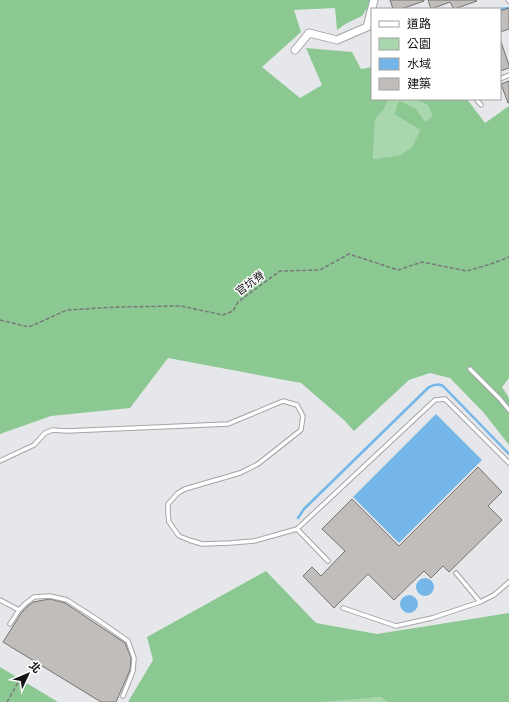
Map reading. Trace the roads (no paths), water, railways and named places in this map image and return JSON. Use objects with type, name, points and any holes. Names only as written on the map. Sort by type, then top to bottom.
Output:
[{"type":"street","points":[[295,50],[309,33],[337,40],[367,26],[371,11]]},
{"type":"lane","points":[[477,100],[481,105]]},
{"type":"lane","points":[[470,369],[509,410]]},
{"type":"lane","points":[[0,461],[34,445],[45,433],[53,430],[74,431],[228,424],[283,401],[297,405],[303,416],[301,430],[258,464],[240,473],[185,489],[178,493],[168,504],[169,522],[179,536],[202,544],[254,541],[297,529],[435,400],[445,399],[509,463]]},
{"type":"lane","points":[[297,529],[328,560]]},
{"type":"lane","points":[[456,573],[480,602]]},
{"type":"lane","points":[[343,608],[396,626],[432,618],[480,602],[494,595],[509,582]]},
{"type":"lane","points":[[10,624],[19,610],[34,597],[50,596],[67,600],[128,641],[134,658],[133,671],[123,696]]},
{"type":"lane","points":[[0,600],[19,610]]},
{"type":"water","points":[[436,414],[482,460],[399,543],[353,497]]},
{"type":"water","points":[[425,578],[431,581],[434,587],[431,593],[425,596],[419,593],[416,587],[419,581]]},
{"type":"water","points":[[409,595],[415,598],[418,604],[415,610],[409,613],[403,610],[400,604],[403,598]]},
{"type":"waterway","points":[[501,9],[509,8]]},
{"type":"waterway","points":[[298,518],[304,509],[429,387],[433,385],[443,386],[509,454]]}]
